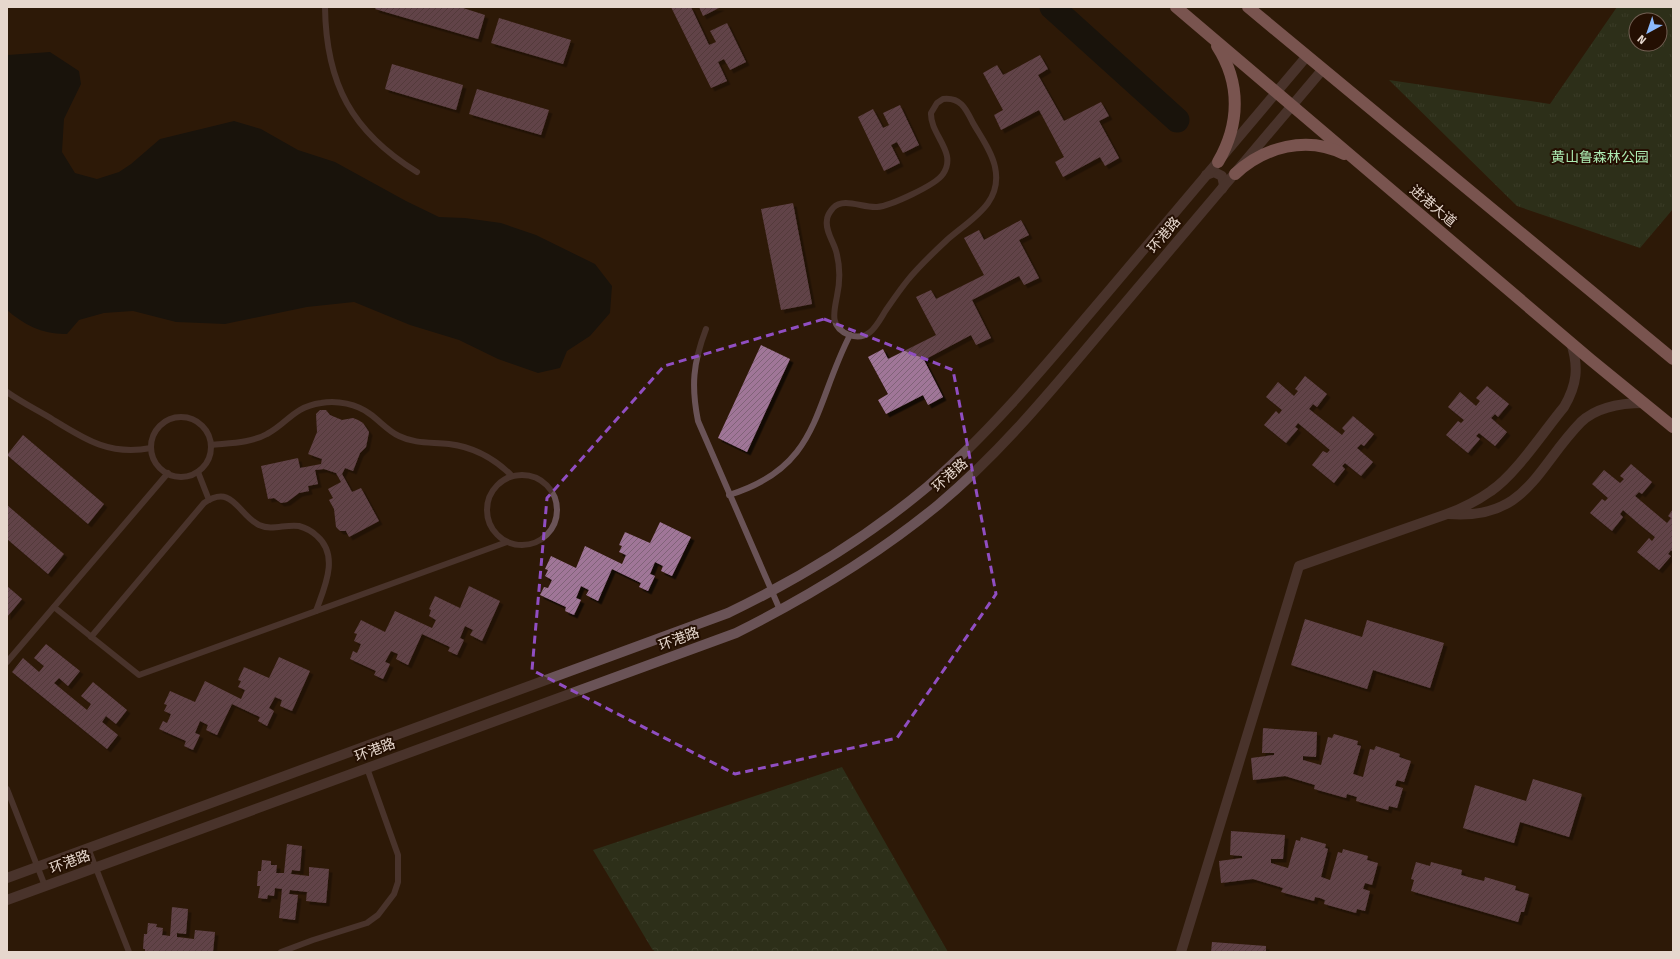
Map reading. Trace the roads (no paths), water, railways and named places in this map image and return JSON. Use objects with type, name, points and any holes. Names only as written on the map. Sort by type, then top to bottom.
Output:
[{"type":"highway","name":"进港大道","points":[[1176,7],[1571,343],[1673,427]]},
{"type":"highway","points":[[1248,7],[1673,358]]},
{"type":"highway","points":[[1200,27],[1224,58],[1233,82],[1235,95],[1235,109],[1230,136],[1218,162]]},
{"type":"highway","points":[[1235,174],[1255,158],[1273,150],[1304,145],[1329,149],[1341,153],[1362,166]]},
{"type":"street","name":"环港路","points":[[7,878],[728,613],[772,592],[831,557],[876,526],[926,488],[978,440],[1036,376],[1307,56]]},
{"type":"street","name":"环港路","points":[[7,900],[736,633],[836,578],[913,525],[969,477],[1026,420],[1323,69]]},
{"type":"street","points":[[1206,176],[1214,172],[1222,176],[1224,185],[1222,189]]},
{"type":"street","points":[[1181,952],[1299,566],[1447,514],[1471,504],[1492,490],[1511,473],[1564,407],[1571,395],[1577,369],[1571,343]]},
{"type":"street","points":[[1447,514],[1465,515],[1483,513],[1505,505],[1516,499],[1529,487],[1582,422],[1596,412],[1611,406],[1627,403],[1644,403]]},
{"type":"lane","points":[[325,7],[329,58],[336,82],[347,104],[361,125],[377,143],[396,159],[418,172]]},
{"type":"lane","points":[[943,100],[956,100],[965,108],[992,158],[996,177],[992,197],[981,214],[944,243],[917,270],[894,299],[873,331],[866,335],[850,335],[838,326],[834,319],[833,311],[839,279],[836,253],[827,229],[826,220],[829,212],[835,206],[843,203],[868,207],[892,204],[937,181],[945,171],[948,158],[946,150],[933,126],[931,113],[933,107],[943,100]]},
{"type":"lane","points":[[706,329],[698,351],[693,374],[693,398],[698,421],[780,610]]},
{"type":"lane","points":[[729,495],[760,484],[774,475],[798,452],[815,423],[832,373],[850,335]]},
{"type":"lane","points":[[7,392],[92,443],[115,450],[139,450],[152,448]]},
{"type":"lane","points":[[211,445],[257,439],[268,434],[291,415],[305,407],[322,402],[338,402],[354,406],[369,413],[397,436],[415,443],[448,444],[475,450],[495,461],[512,476]]},
{"type":"lane","points":[[179,417],[194,420],[201,425],[210,437],[211,445],[208,460],[198,472],[183,476],[168,473],[156,463],[152,448],[152,440],[159,427],[172,418],[179,417]]},
{"type":"lane","points":[[198,472],[209,500]]},
{"type":"lane","points":[[7,662],[168,473]]},
{"type":"lane","points":[[512,476],[529,476],[544,483],[555,497],[557,513],[552,529],[540,541],[524,546],[507,542],[494,531],[490,524],[487,507],[492,491],[504,480],[512,476]]},
{"type":"lane","points":[[91,637],[195,514],[209,500],[220,497],[237,503],[250,519],[262,526],[276,528],[299,526],[320,538],[328,553],[329,561],[327,577],[316,611]]},
{"type":"lane","points":[[54,607],[139,675],[507,542]]},
{"type":"lane","points":[[281,952],[367,923],[378,915],[394,894],[398,875],[398,855],[367,768]]},
{"type":"lane","points":[[7,789],[45,886]]},
{"type":"lane","points":[[88,848],[129,952]]},
{"type":"waterway","points":[[1052,7],[1177,120]]},
{"type":"park label","name":"黄山鲁森林公园","points":[[1600,157]]}]
